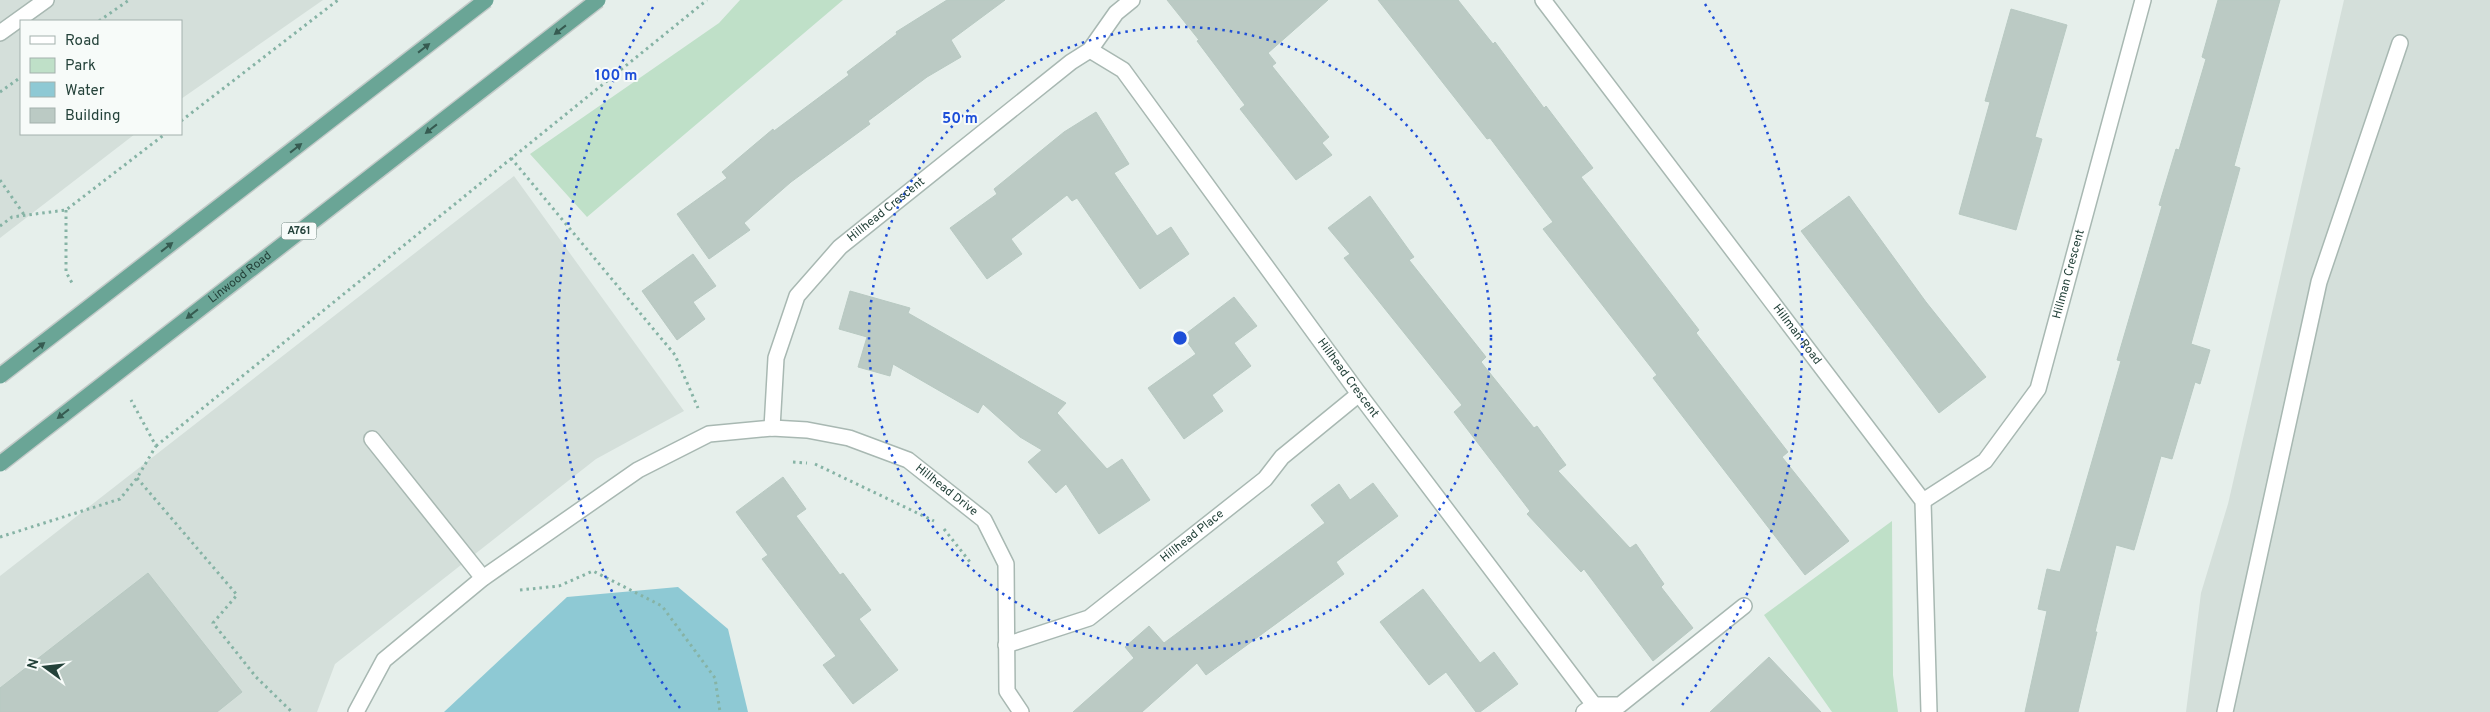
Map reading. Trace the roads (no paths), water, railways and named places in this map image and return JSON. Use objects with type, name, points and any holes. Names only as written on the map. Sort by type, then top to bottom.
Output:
[{"type":"main road","points":[[0,376],[486,0]]},
{"type":"main road","name":"Linwood Road","points":[[0,464],[598,0]]},
{"type":"street","points":[[0,33],[46,0]]},
{"type":"street","name":"Hillhead Crescent","points":[[772,428],[776,358],[797,296],[840,247],[1071,62],[1090,50],[1116,13],[1132,0]]},
{"type":"street","name":"Hillman Road","points":[[1543,0],[1923,501]]},
{"type":"street","name":"Hillman Crescent","points":[[1923,501],[1985,461],[2038,389],[2144,0]]},
{"type":"street","points":[[2225,712],[2319,282],[2400,43]]},
{"type":"street","name":"Hillhead Crescent","points":[[1090,50],[1123,70],[1589,708]]},
{"type":"street","name":"Hillhead Place","points":[[1006,645],[1089,618],[1265,479],[1282,457],[1359,394]]},
{"type":"street","name":"Hillhead Drive","points":[[483,578],[638,470],[709,434],[772,428],[807,430],[849,438],[908,460],[984,520],[1006,564],[1007,691],[1021,712]]},
{"type":"street","points":[[356,712],[384,660],[483,578],[372,439]]},
{"type":"street","points":[[1923,501],[1929,712]]},
{"type":"street","points":[[1589,708],[1620,705],[1744,606]]},
{"type":"water","points":[[678,587],[728,629],[748,712],[444,712],[567,597]]}]
